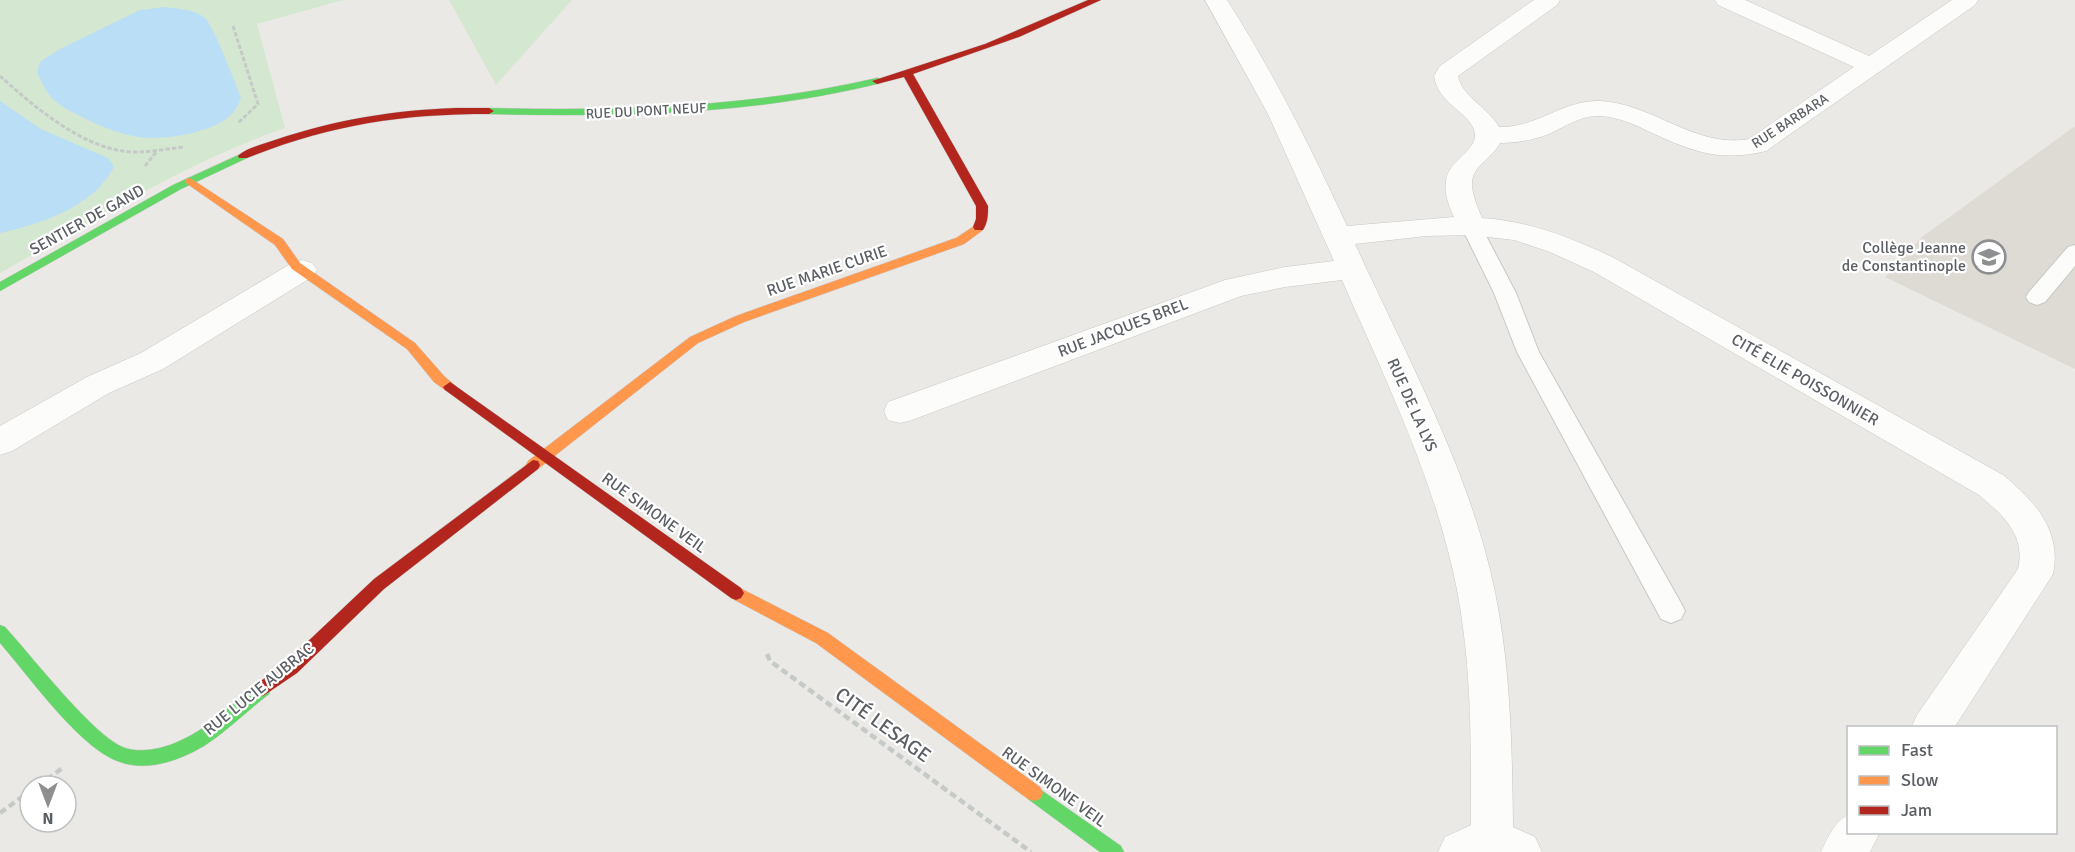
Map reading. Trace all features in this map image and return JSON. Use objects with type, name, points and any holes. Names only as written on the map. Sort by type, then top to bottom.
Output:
[{"type":"street","name":"RUE DU PONT NEUF","points":[[190,181],[227,162],[286,138],[380,115],[436,110],[589,114],[675,112],[804,95],[907,73],[964,57],[1015,39],[1096,0]]},
{"type":"street","name":"RUE DE LA LYS","points":[[1216,0],[1280,116],[1337,236],[1444,482],[1475,589],[1482,628],[1491,723],[1491,849]]},
{"type":"street","points":[[1726,0],[1871,66]]},
{"type":"street","name":"RUE BARBARA","points":[[1489,134],[1510,135],[1530,132],[1574,111],[1598,108],[1629,113],[1709,147],[1729,150],[1748,148],[1757,145],[1967,0]]},
{"type":"street","points":[[1471,226],[1460,195],[1459,176],[1466,164],[1485,146],[1489,134],[1484,122],[1449,89],[1446,76],[1449,71],[1530,5]]},
{"type":"street","name":"RUE MARIE CURIE","points":[[546,455],[680,349],[713,329],[960,241],[978,230],[983,223],[982,206],[907,73]]},
{"type":"street","name":"RUE SIMONE VEIL","points":[[190,181],[279,242],[292,261],[302,270],[411,346],[439,379],[748,600],[805,627],[822,638],[1115,852]]},
{"type":"street","name":"SENTIER DE GAND","points":[[0,287],[190,181]]},
{"type":"street","name":"CITÉ ELIE POISSONNIER","points":[[1337,236],[1471,226],[1534,236],[1604,265],[1991,485],[2018,510],[2034,536],[2040,549],[2035,574],[1932,726]]},
{"type":"street","name":"RUE JACQUES BREL","points":[[900,411],[1235,287],[1285,277],[1352,269]]},
{"type":"street","points":[[0,442],[98,385],[152,361],[302,270]]},
{"type":"street","name":"RUE LUCIE AUBRAC","points":[[0,632],[107,749],[128,758],[158,756],[176,751],[207,734],[269,686],[379,584],[546,455]]},
{"type":"street","points":[[1844,852],[1858,834]]},
{"type":"lane","points":[[1471,226],[1506,293],[1527,352],[1671,611]]},
{"type":"lane","points":[[2037,297],[2075,252]]},
{"type":"path","points":[[233,26],[258,104],[235,125]]},
{"type":"path","points":[[0,76],[32,105],[66,126],[115,149],[150,151],[189,146]]},
{"type":"path","name":"CITÉ LESAGE","points":[[748,600],[770,661],[1031,852]]},
{"type":"path","points":[[0,813],[18,800]]},
{"type":"shaded area","name":"Collège Jeanne de Constantinople","points":[[2075,126],[2075,369],[1885,277],[1922,237]]},
{"type":"green space","points":[[0,0],[343,0],[257,24],[285,128],[211,158],[175,176],[104,213],[0,273]]},
{"type":"green space","points":[[449,0],[572,0],[496,85]]},
{"type":"water","points":[[165,7],[196,13],[209,23],[241,98],[234,111],[224,121],[204,130],[180,135],[152,138],[127,135],[86,119],[62,106],[49,94],[37,73],[40,62],[60,49],[140,10]]},
{"type":"water","points":[[0,101],[41,129],[108,158],[114,167],[105,181],[80,203],[64,212],[32,225],[0,233]]},
{"type":"traffic: fast","points":[[489,111],[587,113],[684,110],[781,100],[877,81]]},
{"type":"traffic: fast","points":[[0,287],[177,187],[243,156]]},
{"type":"traffic: fast","points":[[0,632],[94,736],[110,748],[130,757],[148,757],[182,749],[208,734],[263,689]]},
{"type":"traffic: fast","points":[[1034,793],[1115,852]]},
{"type":"traffic: slow","points":[[190,181],[279,242],[296,266],[411,346],[439,379],[450,387]]},
{"type":"traffic: slow","points":[[533,465],[694,340],[740,319],[960,241],[979,227]]},
{"type":"traffic: slow","points":[[736,593],[822,638],[1034,793]]},
{"type":"traffic: jam","points":[[877,81],[989,46],[1096,0]]},
{"type":"traffic: jam","points":[[907,73],[982,206],[982,219],[979,227]]},
{"type":"traffic: jam","points":[[243,156],[304,134],[363,119],[424,112],[489,111]]},
{"type":"traffic: jam","points":[[450,387],[736,593]]},
{"type":"traffic: jam","points":[[263,689],[291,668],[379,584],[533,465]]},
{"type":"place","name":"Collège Jeanne de Constantinople","points":[[1989,257]]}]
